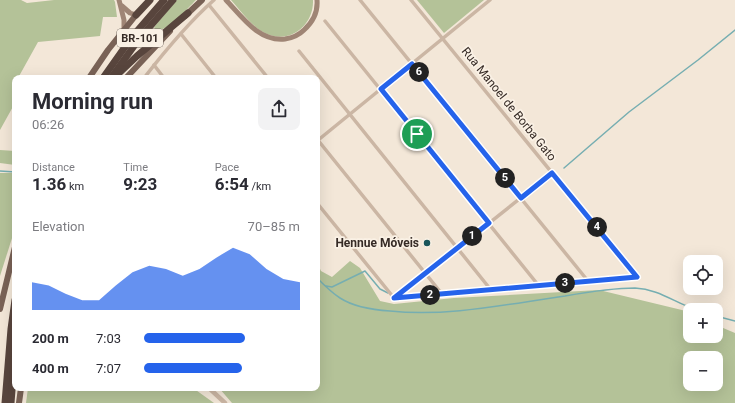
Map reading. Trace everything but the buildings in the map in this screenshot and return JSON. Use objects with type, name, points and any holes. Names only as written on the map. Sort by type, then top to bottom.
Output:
[{"type":"highway","points":[[136,15],[150,0]]},
{"type":"highway","name":"BR-101","points":[[105,75],[132,37],[164,0]]},
{"type":"highway","name":"BR-101","points":[[114,75],[139,39],[173,0]]},
{"type":"highway","points":[[115,75],[188,13]]},
{"type":"highway","points":[[5,403],[12,322]]},
{"type":"highway","points":[[11,403],[12,390]]},
{"type":"main road","points":[[119,0],[122,6],[124,30]]},
{"type":"main road","points":[[129,75],[202,0]]},
{"type":"main road","points":[[226,0],[253,28],[267,37],[274,39],[288,38],[301,33],[311,23],[317,10],[318,0]]},
{"type":"main road","points":[[91,75],[136,15],[130,13],[122,6]]},
{"type":"main road","points":[[0,309],[12,258]]},
{"type":"main road","points":[[19,403],[21,391]]},
{"type":"street","points":[[146,75],[181,34],[214,0]]},
{"type":"street","points":[[360,0],[588,281]]},
{"type":"street","name":"Rua Manoel de Borba Gato","points":[[411,0],[637,277],[588,281]]},
{"type":"street","points":[[320,138],[350,115],[490,0]]},
{"type":"street","points":[[209,5],[266,75]]},
{"type":"street","points":[[325,21],[539,286]]},
{"type":"street","points":[[181,34],[214,75]]},
{"type":"street","points":[[299,51],[318,75]]},
{"type":"street","points":[[154,65],[162,75]]},
{"type":"street","points":[[320,77],[491,290]]},
{"type":"street","points":[[320,144],[442,294]]},
{"type":"street","points":[[394,298],[552,173]]},
{"type":"street","points":[[320,207],[394,298]]},
{"type":"street","points":[[394,298],[588,281]]},
{"type":"street","points":[[212,391],[226,403]]},
{"type":"green space","points":[[0,0],[21,0],[27,3],[54,0],[114,0],[117,17],[103,17],[100,36],[38,42],[20,75],[12,75],[12,108],[0,130]]},
{"type":"green space","points":[[177,0],[196,0],[172,23],[161,30],[156,31],[154,27]]},
{"type":"green space","points":[[231,0],[313,0],[312,9],[305,25],[291,35],[283,37],[274,36],[260,30],[246,18]]},
{"type":"green space","points":[[417,0],[484,0],[444,33]]},
{"type":"green space","points":[[0,150],[12,151],[12,165],[0,163]]},
{"type":"green space","points":[[0,173],[12,173],[12,238],[0,276]]},
{"type":"green space","points":[[350,261],[360,268],[380,301],[394,304],[454,298],[599,290],[683,310],[683,343],[723,343],[723,328],[735,333],[735,403],[232,403],[222,391],[320,391],[320,269],[321,271],[332,277]]},
{"type":"green space","points":[[28,391],[197,391],[214,403],[26,403]]},
{"type":"waterway","points":[[564,168],[629,112],[735,30]]},
{"type":"waterway","points":[[0,171],[12,172]]},
{"type":"waterway","points":[[326,286],[332,287],[365,271],[380,289],[388,293]]},
{"type":"waterway","points":[[320,281],[334,294],[351,304],[364,308],[384,311],[434,312],[478,309],[600,290],[635,288],[652,291],[683,304]]},
{"type":"waterway","points":[[723,318],[735,321]]},
{"type":"place","name":"Hennue Móveis","points":[[427,243]]},
{"type":"route","points":[[412,64],[521,198],[552,173],[637,277],[394,298],[489,223],[417,134],[381,89],[412,64]]}]
